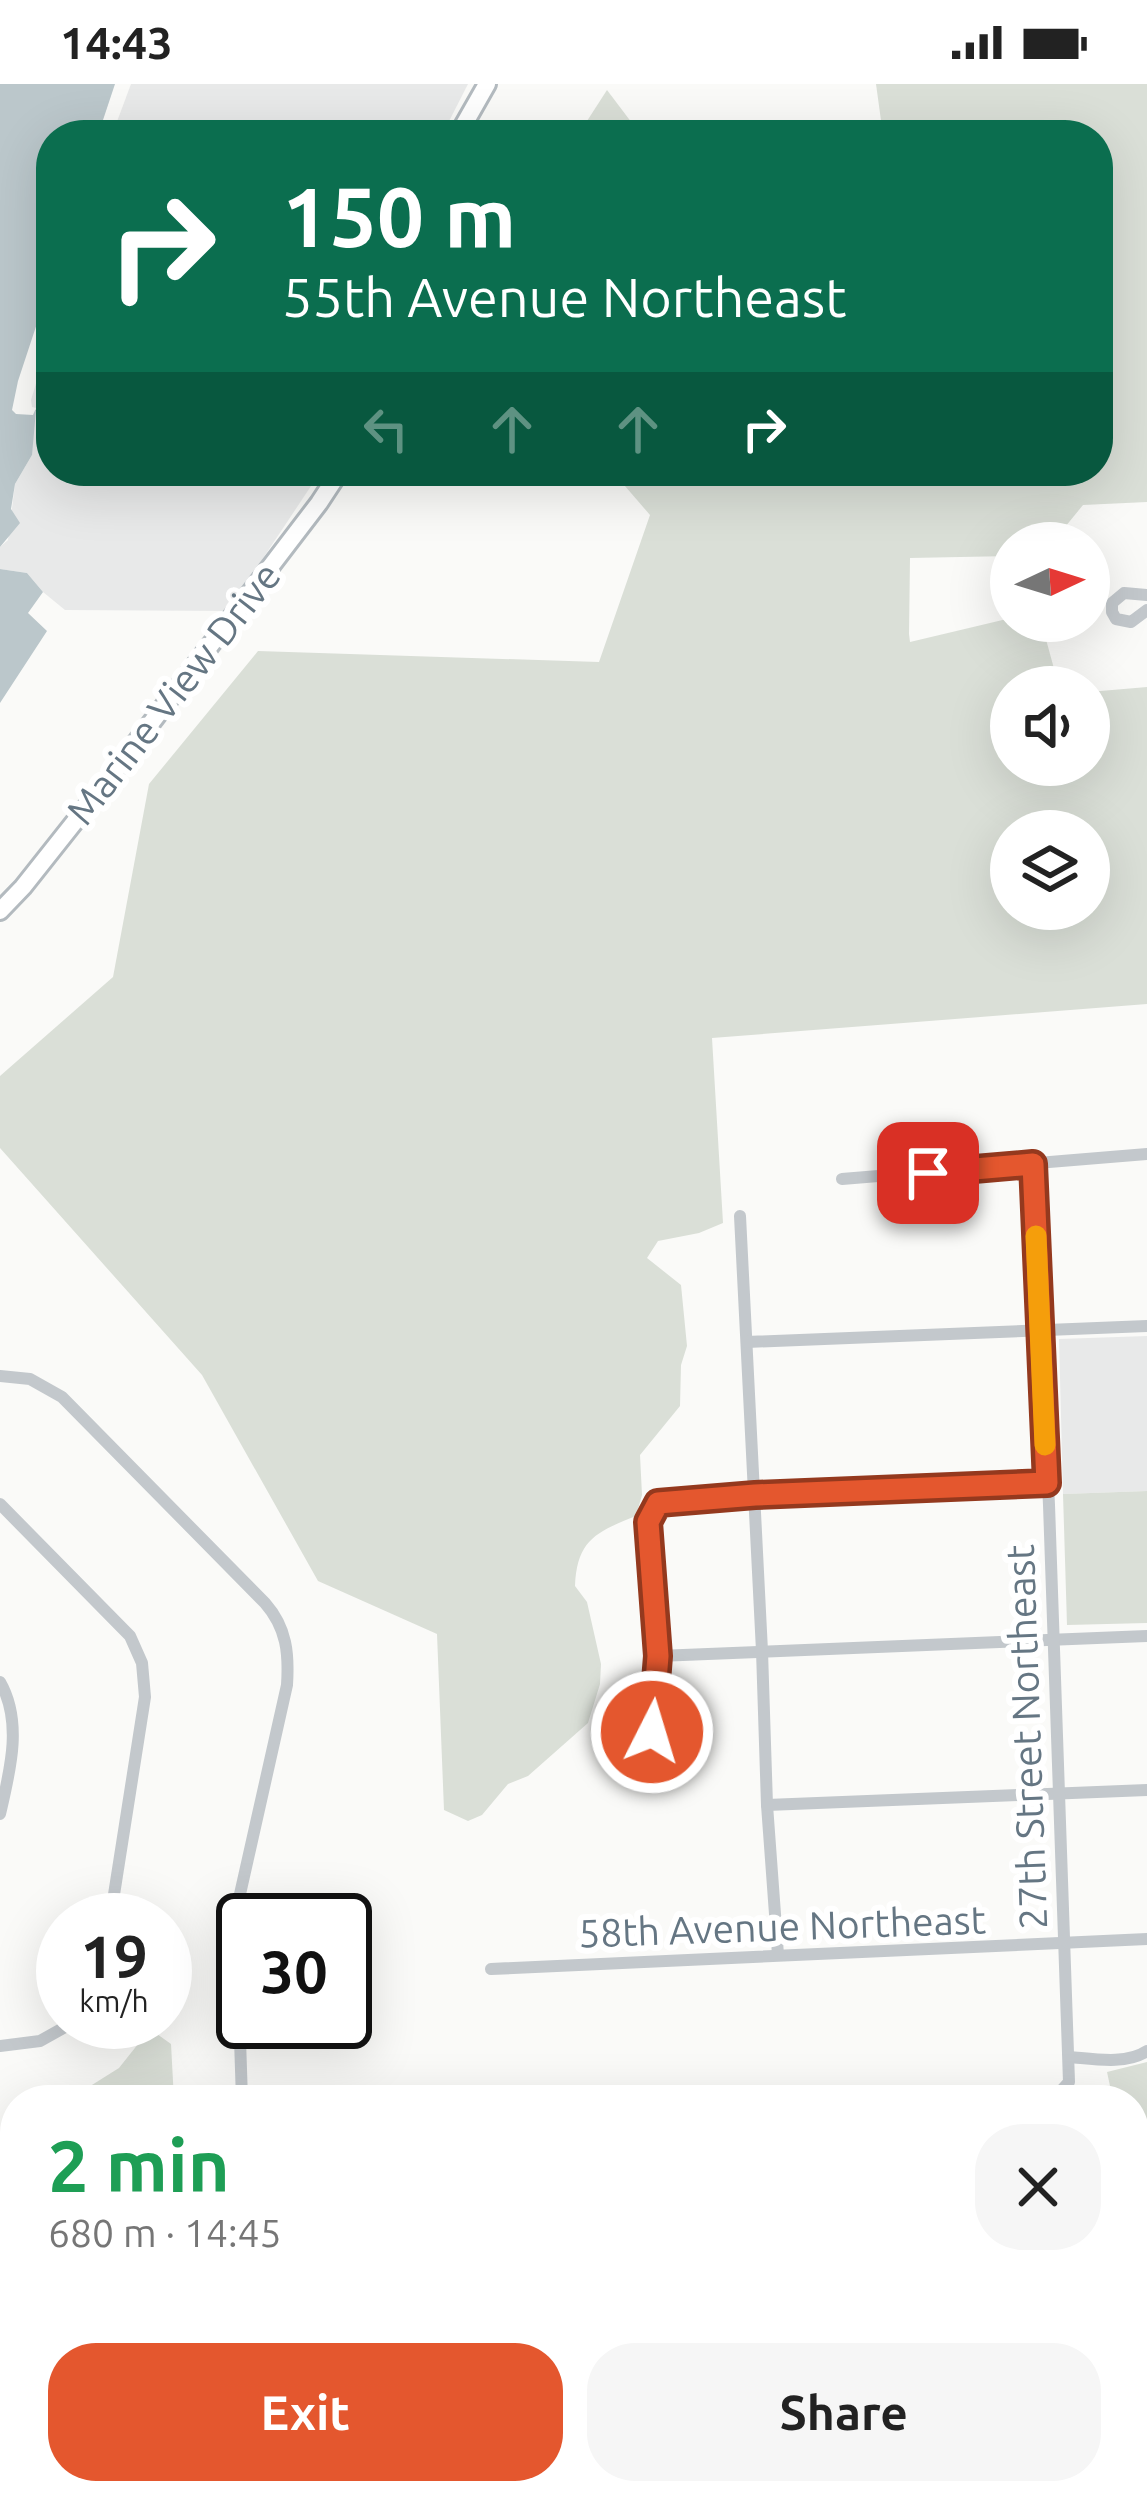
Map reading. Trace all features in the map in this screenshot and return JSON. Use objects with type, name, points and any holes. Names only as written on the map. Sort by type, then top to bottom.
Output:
[{"type":"main road","points":[[467,120],[487,84]]},
{"type":"main road","name":"Marine View Drive","points":[[0,910],[103,786],[330,486]]},
{"type":"street","points":[[1147,595],[1124,593],[1112,603],[1112,612],[1116,619],[1131,622],[1147,610]]},
{"type":"street","points":[[842,1179],[1147,1154]]},
{"type":"street","name":"27th Street Northeast","points":[[1033,1164],[1070,2057],[1067,2085]]},
{"type":"street","points":[[740,1216],[766,1804],[778,1954]]},
{"type":"street","points":[[747,1342],[1147,1326]]},
{"type":"street","points":[[0,1376],[30,1379],[62,1397],[265,1603],[285,1635],[286,1685],[238,1903],[242,2085]]},
{"type":"street","points":[[644,1754],[652,1732],[658,1656],[648,1522],[658,1503],[1047,1483]]},
{"type":"street","points":[[0,1504],[123,1628],[142,1663],[145,1697],[114,1893]]},
{"type":"street","points":[[658,1656],[1147,1636]]},
{"type":"street","points":[[0,1682],[10,1701],[13,1724],[0,1814]]},
{"type":"street","points":[[766,1804],[1147,1790]]},
{"type":"street","name":"58th Avenue Northeast","points":[[490,1969],[1147,1939]]},
{"type":"street","points":[[0,2046],[36,2042]]},
{"type":"street","points":[[1070,2057],[1140,2057],[1147,2051]]},
{"type":"shaded area","points":[[0,84],[127,84],[114,120],[36,120],[36,377],[28,407],[36,410],[32,455],[15,484],[11,509],[20,523],[0,547]]},
{"type":"shaded area","points":[[127,84],[468,84],[450,120],[114,120]]},
{"type":"shaded area","points":[[876,84],[1147,84],[1147,502],[1083,505],[1069,522],[990,522],[990,556],[910,558],[909,634],[910,642],[990,623],[990,642],[1047,642],[1053,666],[990,666],[990,786],[1110,786],[1110,690],[1147,687],[1147,1004],[712,1038],[723,1223],[658,1241],[647,1258],[681,1285],[687,1346],[681,1365],[680,1406],[640,1455],[642,1495],[636,1516],[600,1533],[580,1558],[575,1586],[587,1602],[601,1664],[588,1723],[528,1776],[508,1784],[482,1815],[468,1821],[444,1810],[437,1634],[318,1581],[202,1375],[0,1148],[0,1076],[113,977],[149,784],[258,651],[599,662],[650,515],[625,486],[1113,486],[1113,120],[881,120]]},
{"type":"shaded area","points":[[607,90],[630,120],[588,120]]},
{"type":"shaded area","points":[[36,377],[36,486],[311,486],[228,611],[65,610],[27,573],[0,569],[0,547],[8,540],[15,484],[32,455],[28,407]]},
{"type":"shaded area","points":[[0,569],[27,573],[43,592],[28,613],[47,631],[0,703]]},
{"type":"shaded area","points":[[1147,1336],[1147,1491],[1063,1494],[1059,1339]]},
{"type":"shaded area","points":[[1147,1491],[1147,1623],[1067,1625],[1063,1494]]},
{"type":"shaded area","points":[[134,2049],[171,2049],[173,2085],[92,2085],[119,2068]]},
{"type":"shaded area","points":[[1147,2062],[1147,2085],[1110,2085],[1107,2072]]},
{"type":"pier","points":[[115,84],[131,84],[118,120],[103,120]]},
{"type":"pier","points":[[36,326],[33,415],[12,410]]},
{"type":"slow traffic","points":[[1036,1236],[1045,1445]]},
{"type":"route","points":[[652,1732],[658,1656],[648,1522],[658,1503],[1047,1483],[1033,1164],[928,1173]]}]
